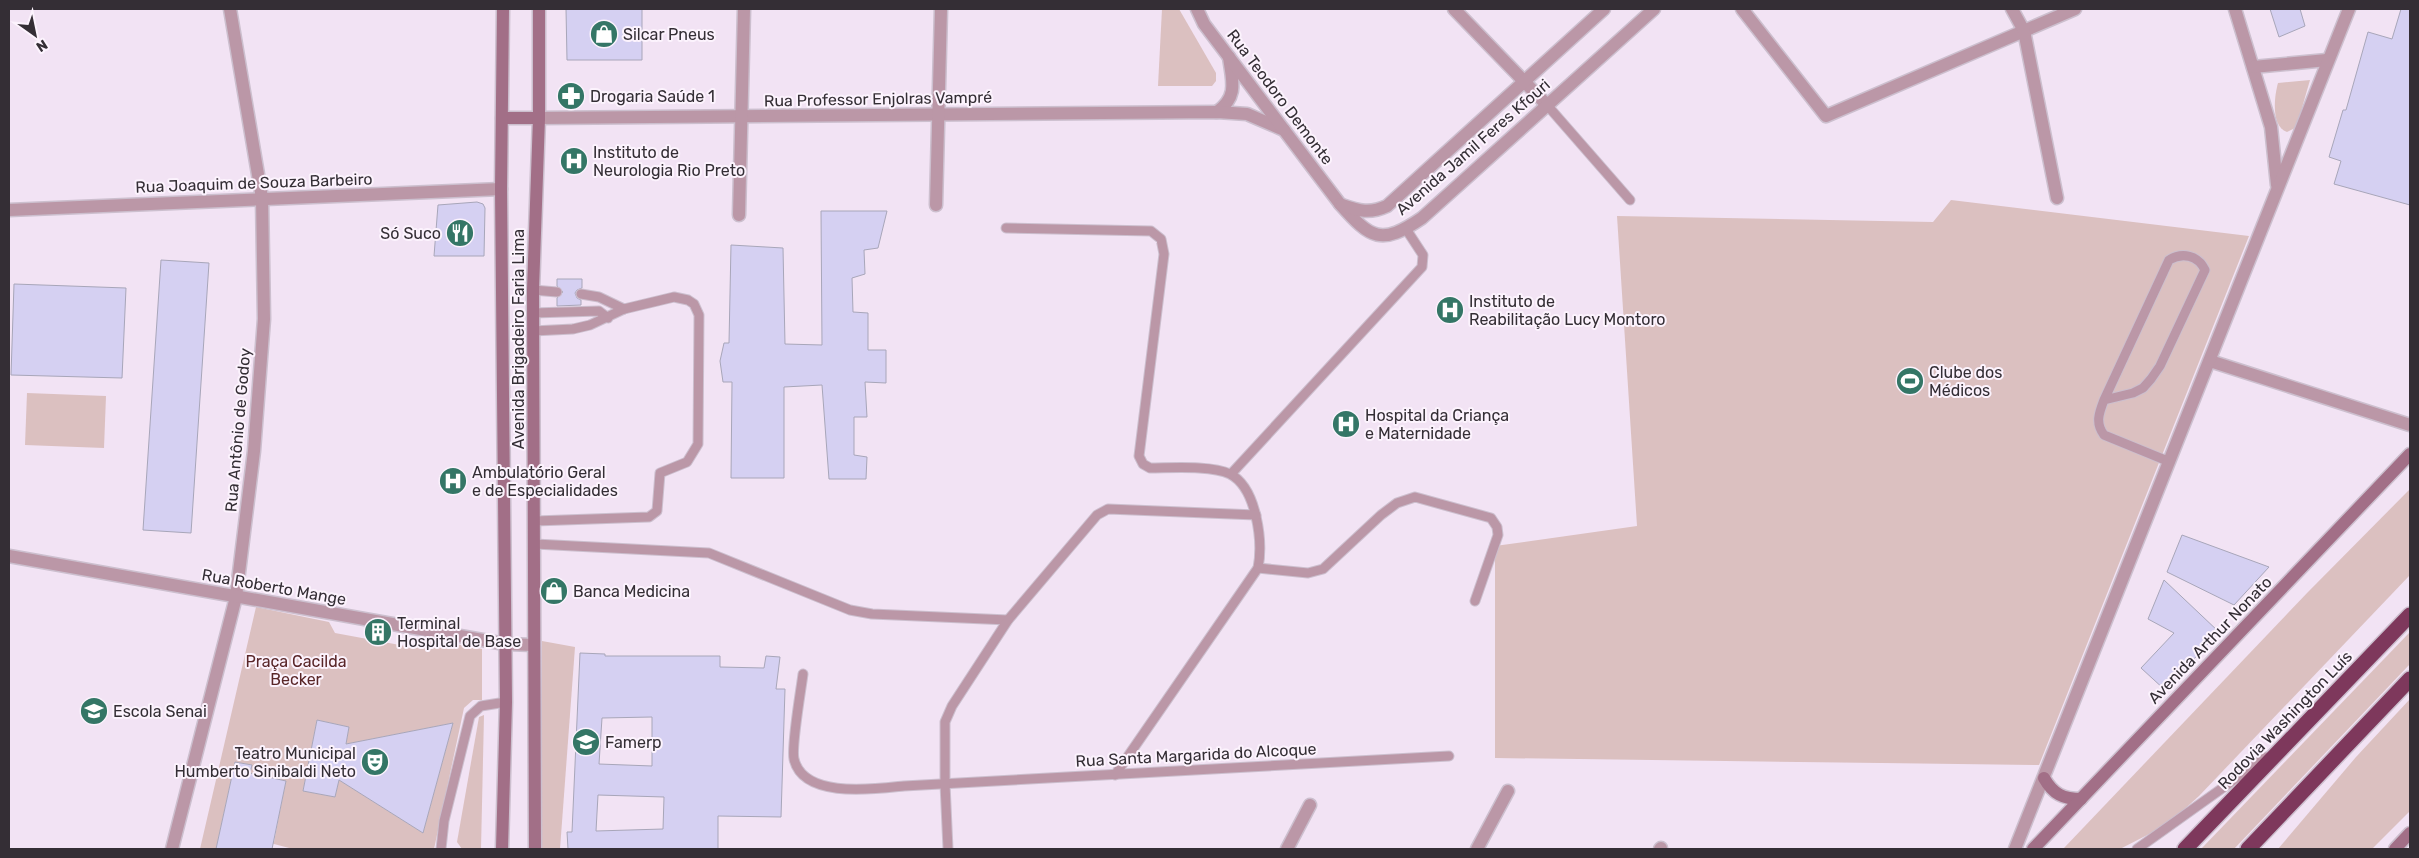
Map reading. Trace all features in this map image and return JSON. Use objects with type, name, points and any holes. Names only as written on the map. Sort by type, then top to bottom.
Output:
[{"type":"highway","name":"Rodovia Washington Luís","points":[[2186,849],[2410,615]]},
{"type":"highway","points":[[2248,849],[2410,679]]},
{"type":"main road","name":"Avenida Brigadeiro Faria Lima","points":[[502,849],[506,702],[501,189],[503,9]]},
{"type":"main road","name":"Avenida Brigadeiro Faria Lima","points":[[534,849],[533,645],[535,521],[532,290],[539,118],[539,9]]},
{"type":"main road","points":[[502,118],[539,118]]},
{"type":"main road","name":"Avenida Arthur Nonato","points":[[2033,849],[2410,454]]},
{"type":"main road","points":[[2044,778],[2058,796],[2069,799],[2081,799]]},
{"type":"main road","points":[[2396,849],[2410,833]]},
{"type":"street","name":"Rua Antônio de Godoy","points":[[172,849],[236,597],[254,451],[264,319],[262,198],[230,9]]},
{"type":"street","points":[[739,215],[743,116],[744,9]]},
{"type":"street","points":[[936,204],[941,9]]},
{"type":"street","name":"Rua Teodoro Demonte","points":[[1197,9],[1204,24],[1228,57],[1340,204]]},
{"type":"street","points":[[1454,9],[1547,105]]},
{"type":"street","name":"Avenida Jamil Feres Kfouri","points":[[1340,204],[1356,210],[1373,212],[1387,206],[1604,9]]},
{"type":"street","name":"Avenida Jamil Feres Kfouri","points":[[1340,204],[1360,227],[1373,234],[1385,236],[1406,229],[1422,218],[1654,9]]},
{"type":"street","points":[[1742,9],[1826,116],[2075,9]]},
{"type":"street","points":[[2012,9],[2024,32],[2058,198]]},
{"type":"street","points":[[2235,9],[2271,127],[2278,188]]},
{"type":"street","points":[[2015,849],[2210,361],[2327,60],[2349,9]]},
{"type":"street","points":[[1217,112],[1228,104],[1233,89],[1228,57]]},
{"type":"street","points":[[2253,67],[2327,60]]},
{"type":"street","name":"Rua Professor Enjolras Vampré","points":[[539,118],[1217,112],[1247,114],[1284,130]]},
{"type":"street","name":"Rua Joaquim de Souza Barbeiro","points":[[9,210],[501,189]]},
{"type":"street","points":[[2210,361],[2410,425]]},
{"type":"street","name":"Rua Roberto Mange","points":[[9,556],[504,644],[533,645]]},
{"type":"street","points":[[1477,849],[1508,791]]},
{"type":"street","points":[[1286,849],[1310,805]]},
{"type":"lane","points":[[1547,105],[1630,200]]},
{"type":"lane","points":[[1006,228],[1151,231],[1161,239],[1164,254],[1139,456],[1143,464],[1150,468],[1218,470],[1230,474],[1242,483],[1256,515],[1261,553],[1258,568],[1115,775]]},
{"type":"lane","points":[[1230,474],[1422,267],[1423,255],[1406,229]]},
{"type":"lane","points":[[2104,400],[2143,388],[2160,366],[2205,270],[2195,259],[2186,255],[2176,256],[2169,260],[2104,400],[2098,418],[2098,427],[2104,435],[2170,462]]},
{"type":"lane","points":[[532,290],[557,292]]},
{"type":"lane","points":[[581,294],[599,297],[624,309]]},
{"type":"lane","points":[[533,331],[573,329],[608,318],[624,309],[674,297],[688,300],[694,304],[699,315],[698,444],[688,462],[660,473],[657,511],[649,517],[535,521]]},
{"type":"lane","points":[[533,313],[599,311],[608,318]]},
{"type":"lane","points":[[1258,568],[1308,573],[1323,569],[1380,515],[1397,503],[1415,497],[1490,518],[1497,527],[1498,535],[1475,602]]},
{"type":"lane","points":[[948,849],[945,722],[952,706],[1008,620],[1097,515],[1108,509],[1256,515]]},
{"type":"lane","points":[[535,544],[709,553],[730,559],[850,610],[872,614],[1008,620]]},
{"type":"lane","name":"Rua Santa Margarida do Alcoque","points":[[803,674],[793,758],[801,774],[812,783],[862,791],[945,784],[1449,756]]},
{"type":"lane","points":[[441,849],[444,821],[470,716],[481,706],[506,702]]},
{"type":"lane","points":[[2138,849],[2292,738]]},
{"type":"green space","points":[[1162,9],[1179,9],[1216,73],[1216,81],[1212,86],[1158,86]]},
{"type":"green space","points":[[2310,80],[2295,128],[2287,132],[2278,124],[2276,118],[2275,96],[2278,83]]},
{"type":"green space","name":"Clube dos Médicos","points":[[1951,200],[2249,236],[2039,765],[1495,758],[1495,546],[1637,526],[1617,216],[1933,222]]},
{"type":"green space","points":[[27,393],[106,396],[104,448],[25,445]]},
{"type":"green space","points":[[2410,489],[2410,575],[2199,796],[2157,830],[2120,849],[2063,849],[2308,592]]},
{"type":"green space","name":"Praça Cacilda Becker","points":[[256,607],[329,622],[335,633],[416,648],[429,639],[482,649],[482,700],[473,700],[464,708],[434,849],[293,849],[244,836],[274,842],[279,816],[259,812],[260,807],[280,811],[286,781],[250,773],[252,765],[235,762],[216,849],[200,849]],"holes":[[[317,720],[349,727],[346,744],[453,723],[423,833],[339,780],[335,797],[303,791]]]},
{"type":"green space","points":[[2410,632],[2410,664],[2234,849],[2201,849]]},
{"type":"green space","points":[[542,641],[575,647],[560,849],[541,849]]},
{"type":"green space","points":[[2410,699],[2410,811],[2372,849],[2278,849],[2356,757]]},
{"type":"green space","points":[[484,715],[481,849],[462,849],[457,842],[479,717]]},
{"type":"building","name":"Silcar Pneus","points":[[566,9],[642,9],[642,60],[567,60]]},
{"type":"building","points":[[2270,9],[2300,9],[2305,26],[2279,37]]},
{"type":"building","points":[[2401,9],[2410,9],[2410,205],[2334,184],[2341,161],[2329,157],[2343,110],[2346,110],[2368,32],[2392,39]]},
{"type":"building","name":"Só Suco","points":[[477,202],[483,204],[485,208],[484,256],[434,256],[438,205]]},
{"type":"building","points":[[821,211],[887,211],[878,248],[864,250],[865,274],[852,278],[853,312],[868,313],[868,350],[886,350],[886,383],[865,382],[867,417],[854,417],[854,455],[867,457],[866,479],[829,479],[822,385],[784,387],[784,478],[731,478],[732,382],[723,382],[720,361],[724,343],[729,343],[731,245],[783,248],[785,344],[822,345]]},
{"type":"building","points":[[161,260],[209,263],[191,533],[143,530]]},
{"type":"building","points":[[557,279],[582,279],[582,288],[575,293],[577,298],[581,300],[581,305],[557,306],[557,298],[563,292],[557,286]]},
{"type":"building","points":[[14,284],[126,288],[122,378],[11,375]]},
{"type":"building","points":[[2182,535],[2269,567],[2234,605],[2167,572]]},
{"type":"building","points":[[2164,580],[2219,632],[2165,690],[2141,668],[2174,633],[2148,619]]},
{"type":"building","points":[[580,653],[605,654],[605,656],[720,656],[720,667],[764,668],[766,656],[780,657],[776,689],[785,689],[781,817],[718,816],[718,849],[568,849],[567,832],[572,832]],"holes":[[[652,717],[652,766],[599,764],[602,718]],[[598,795],[664,797],[663,829],[596,831]]]},
{"type":"building","name":"Teatro Municipal Humberto Sinibaldi Neto","points":[[317,720],[349,727],[346,744],[453,723],[423,833],[339,780],[335,797],[303,791]]},
{"type":"building","points":[[235,762],[252,765],[250,773],[286,781],[272,849],[216,849]]},
{"type":"place","name":"Silcar Pneus","points":[[604,34]]},
{"type":"place","name":"Drogaria Saúde 1","points":[[571,96]]},
{"type":"place","name":"Instituto de Neurologia Rio Preto","points":[[574,161]]},
{"type":"place","name":"Só Suco","points":[[460,233]]},
{"type":"place","name":"Instituto de Reabilitação Lucy Montoro","points":[[1450,310]]},
{"type":"place","name":"Clube dos Médicos","points":[[1910,381]]},
{"type":"place","name":"Hospital da Criança e Maternidade","points":[[1346,424]]},
{"type":"place","name":"Ambulatório Geral e de Especialidades","points":[[453,481]]},
{"type":"place","name":"Banca Medicina","points":[[554,591]]},
{"type":"place","name":"Terminal Hospital de Base","points":[[378,632]]},
{"type":"place","name":"Escola Senai","points":[[94,711]]},
{"type":"place","name":"Famerp","points":[[586,742]]},
{"type":"place","name":"Teatro Municipal Humberto Sinibaldi Neto","points":[[375,762]]}]
